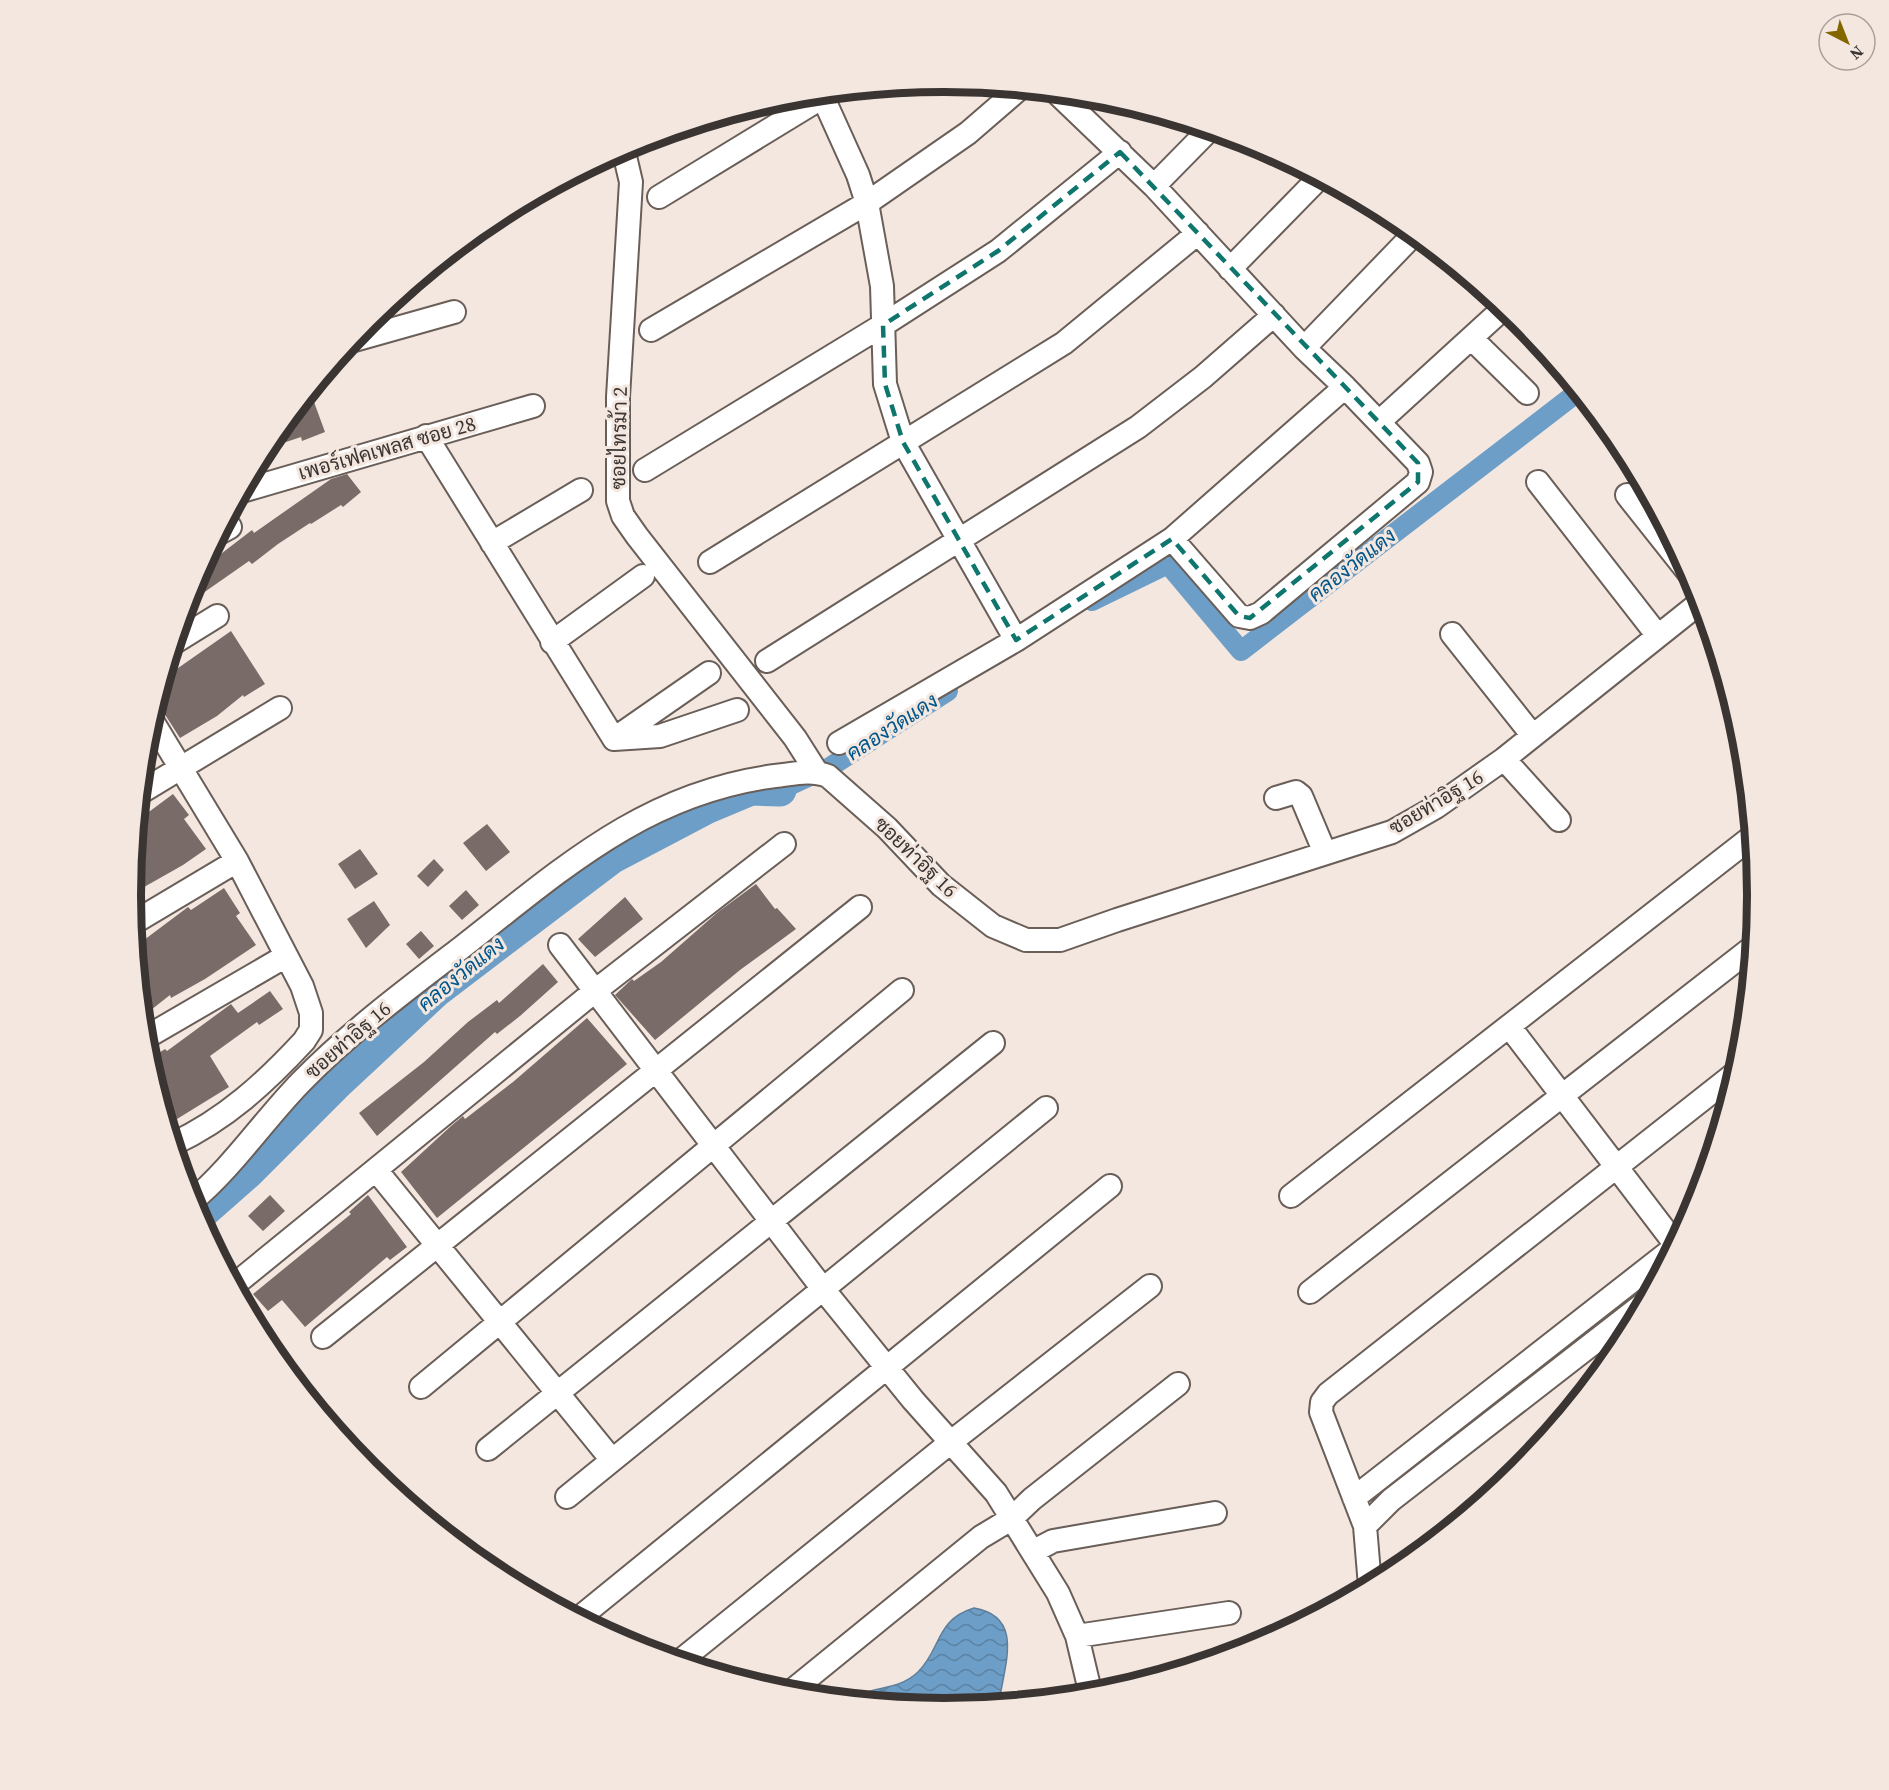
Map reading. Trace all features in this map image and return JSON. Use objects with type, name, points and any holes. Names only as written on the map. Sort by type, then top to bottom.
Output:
[{"type":"street","points":[[651,330],[867,203],[968,133],[1012,94]]},
{"type":"street","points":[[828,100],[867,203],[877,252],[884,325],[882,349],[885,384],[903,442],[1016,640]]},
{"type":"street","points":[[659,197],[810,103]]},
{"type":"street","points":[[1081,104],[1120,152],[1304,348],[1346,387],[1418,463],[1421,472],[1418,482],[1261,613],[1250,618],[1239,616],[1172,539]]},
{"type":"street","points":[[1154,186],[1205,135]]},
{"type":"street","points":[[645,470],[884,325],[998,251],[1120,152]]},
{"type":"street","name":"ซอยไทรม้า 2","points":[[625,158],[631,182],[618,397],[618,501],[623,516],[637,536],[774,711],[816,771]]},
{"type":"street","points":[[1230,269],[1315,182]]},
{"type":"street","points":[[711,562],[1064,343],[1198,233]]},
{"type":"street","points":[[1304,348],[1409,240]]},
{"type":"street","points":[[367,336],[454,312]]},
{"type":"street","points":[[1379,422],[1498,313]]},
{"type":"street","points":[[767,661],[1138,427],[1203,376],[1274,315]]},
{"type":"street","points":[[1472,339],[1527,393]]},
{"type":"street","points":[[839,743],[1016,640],[1172,539],[1346,387]]},
{"type":"street","name":"เพอร์เฟคเพลส ซอย 28","points":[[253,487],[533,406]]},
{"type":"street","points":[[426,436],[614,739]]},
{"type":"street","points":[[1538,482],[1658,636]]},
{"type":"street","points":[[492,543],[581,490]]},
{"type":"street","points":[[1627,495],[1668,547]]},
{"type":"street","points":[[552,642],[643,576]]},
{"type":"street","name":"ซอยท่าอิฐ 16","points":[[199,1195],[226,1170],[301,1082],[367,1020],[603,840],[655,810],[702,791],[749,780],[816,771],[828,776],[887,828],[941,885],[993,926],[1026,940],[1060,940],[1392,832],[1436,807],[1504,759],[1694,607]]},
{"type":"street","points":[[184,636],[217,616]]},
{"type":"street","points":[[1452,634],[1533,736]]},
{"type":"street","points":[[614,739],[710,673]]},
{"type":"street","points":[[148,788],[280,708]]},
{"type":"street","points":[[614,739],[660,736],[737,710]]},
{"type":"street","points":[[158,730],[237,861],[302,986],[311,1013],[311,1030],[304,1041],[246,1099],[202,1130],[180,1141]]},
{"type":"street","points":[[1504,759],[1559,820]]},
{"type":"street","points":[[1276,798],[1290,792],[1296,792],[1300,796],[1325,853]]},
{"type":"street","points":[[1292,1196],[1746,841]]},
{"type":"street","points":[[240,1280],[595,991],[784,844]]},
{"type":"street","points":[[142,918],[237,861]]},
{"type":"street","points":[[323,1337],[860,907]]},
{"type":"street","points":[[560,945],[823,1289],[996,1493],[1058,1593],[1077,1636],[1089,1685]]},
{"type":"street","points":[[1310,1293],[1746,953]]},
{"type":"street","points":[[153,1033],[286,956]]},
{"type":"street","points":[[421,1388],[902,990]]},
{"type":"street","points":[[1509,1026],[1670,1239]]},
{"type":"street","points":[[488,1449],[993,1043]]},
{"type":"street","points":[[1369,1577],[1365,1526],[1321,1412],[1322,1402],[1328,1394],[1726,1080]]},
{"type":"street","points":[[567,1497],[1046,1108]]},
{"type":"street","points":[[376,1170],[612,1460]]},
{"type":"street","points":[[584,1614],[1110,1186]]},
{"type":"street","points":[[1354,1498],[1661,1257]]},
{"type":"street","points":[[686,1656],[951,1442],[1150,1286]]},
{"type":"street","points":[[1365,1526],[1391,1500],[1629,1316]]},
{"type":"street","points":[[799,1685],[981,1537],[1011,1519],[1032,1499],[1178,1384]]},
{"type":"street","points":[[1472,1406],[1488,1425]]},
{"type":"street","points":[[1034,1551],[1053,1541],[1215,1513]]},
{"type":"street","points":[[1077,1636],[1229,1613]]},
{"type":"highlighted area","points":[[1120,152],[1418,463],[1418,482],[1250,618],[1239,616],[1172,539],[1016,640],[903,442],[885,384],[883,325],[998,251]]},
{"type":"water","points":[[974,1608],[990,1613],[1000,1622],[1006,1633],[1007,1660],[1000,1697],[892,1697],[860,1694],[901,1683],[918,1672],[926,1663],[945,1627],[961,1613]]},
{"type":"building","points":[[313,399],[325,432],[302,441],[301,437],[279,444]]},
{"type":"building","points":[[347,474],[361,492],[343,507],[341,505],[310,523],[252,564],[249,561],[199,596],[216,558],[252,530],[254,533],[331,479]]},
{"type":"building","points":[[231,631],[265,684],[244,697],[243,695],[217,716],[180,738],[162,711],[173,672]]},
{"type":"building","points":[[173,794],[189,815],[184,819],[206,849],[141,889],[143,842],[146,814]]},
{"type":"building","points":[[487,824],[510,852],[486,871],[463,843]]},
{"type":"building","points":[[360,849],[378,874],[355,889],[338,864]]},
{"type":"building","points":[[434,859],[444,870],[428,887],[417,876]]},
{"type":"building","points":[[756,884],[775,909],[777,908],[796,929],[740,970],[655,1040],[615,995],[632,979],[634,981],[661,962],[718,912]]},
{"type":"building","points":[[224,888],[240,913],[236,916],[256,945],[205,979],[171,998],[170,995],[150,1011],[143,941],[188,907],[191,910]]},
{"type":"building","points":[[466,890],[479,905],[462,920],[449,906]]},
{"type":"building","points":[[625,897],[643,919],[595,957],[578,939]]},
{"type":"building","points":[[374,901],[390,925],[366,948],[347,919]]},
{"type":"building","points":[[421,931],[434,946],[419,959],[406,944]]},
{"type":"building","points":[[543,964],[558,982],[520,1016],[497,1034],[495,1032],[377,1136],[359,1113],[424,1062],[468,1022],[497,1000],[499,1003]]},
{"type":"building","points":[[270,991],[283,1009],[259,1025],[257,1022],[210,1056],[229,1087],[177,1119],[168,1103],[157,1054],[165,1049],[167,1051],[231,1004],[238,1013]]},
{"type":"building","points":[[587,1018],[627,1064],[437,1218],[401,1172],[463,1116],[465,1119],[513,1082]]},
{"type":"building","points":[[270,1195],[285,1211],[263,1231],[248,1216]]},
{"type":"building","points":[[368,1195],[407,1247],[390,1260],[387,1257],[305,1327],[282,1300],[268,1311],[253,1294],[351,1214],[349,1212]]},
{"type":"waterway","name":"คลองวัดแดง","points":[[1092,601],[1168,564],[1241,651],[1573,395]]},
{"type":"waterway","name":"คลองวัดแดง","points":[[780,790],[830,767],[948,691]]},
{"type":"waterway","name":"คลองวัดแดง","points":[[205,1209],[248,1172],[335,1085],[437,990],[611,858],[708,807],[751,789],[780,790]]}]
